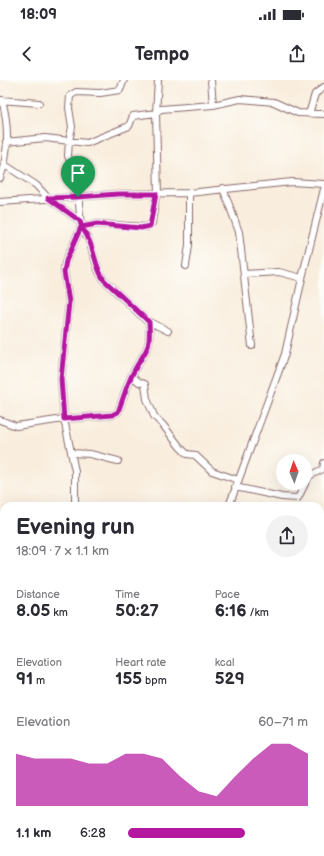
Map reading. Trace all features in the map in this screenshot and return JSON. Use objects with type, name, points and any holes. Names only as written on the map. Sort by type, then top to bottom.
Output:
[{"type":"street","points":[[124,80],[120,90],[100,93],[76,92],[70,96],[69,108],[72,127],[68,156],[74,172],[81,227],[88,238],[99,272],[104,280],[149,322],[168,331]]},
{"type":"street","points":[[81,227],[97,224],[147,227],[152,223],[157,194],[156,113],[158,80]]},
{"type":"street","points":[[211,80],[213,105]]},
{"type":"street","points":[[309,114],[315,94],[324,87]]},
{"type":"street","points":[[6,142],[45,138],[87,143],[98,140],[129,126],[133,116],[156,113],[162,109],[172,107],[213,105],[240,99],[274,102],[298,113],[324,114]]},
{"type":"street","points":[[0,178],[5,165],[6,142],[6,120],[1,100],[39,103]]},
{"type":"street","points":[[5,165],[36,185],[48,198],[80,221]]},
{"type":"street","points":[[0,202],[118,194],[189,193],[223,188],[292,182],[324,184]]},
{"type":"street","points":[[223,188],[239,232],[252,346]]},
{"type":"street","points":[[230,502],[285,354],[324,189]]},
{"type":"street","points":[[186,266],[189,245],[189,193]]},
{"type":"street","points":[[75,502],[75,472],[64,419],[61,379],[69,302],[64,272],[66,261],[81,227]]},
{"type":"street","points":[[244,274],[279,272],[302,278]]},
{"type":"street","points":[[0,420],[16,426],[64,419],[112,415],[118,412],[132,376],[148,350],[150,339],[149,322]]},
{"type":"street","points":[[132,376],[138,382],[145,384],[147,399],[154,416],[164,425],[187,454],[195,456],[212,470],[238,480]]},
{"type":"street","points":[[72,453],[90,454],[118,461]]},
{"type":"street","points":[[235,487],[298,498],[309,476],[323,469],[324,463]]},
{"type":"route","points":[[78,197],[48,198],[80,221],[81,227],[88,238],[99,272],[104,280],[149,322],[150,339],[148,350],[133,372],[131,381],[127,387],[118,412],[112,415],[64,419],[61,397],[61,379],[69,302],[64,272],[66,261],[81,227],[97,224],[141,228],[150,226],[152,223],[156,194],[118,194],[78,197]]}]
